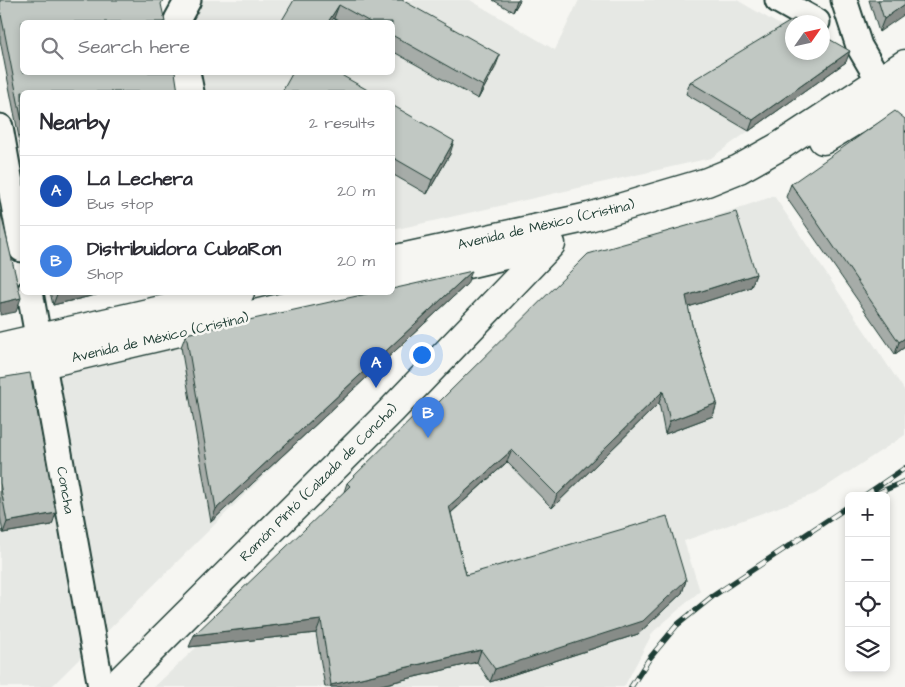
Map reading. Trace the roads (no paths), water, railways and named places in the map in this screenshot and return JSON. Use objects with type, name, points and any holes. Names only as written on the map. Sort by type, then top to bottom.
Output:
[{"type":"main road","name":"Avenida de México (Cristina)","points":[[395,281],[551,244],[717,199],[749,184],[895,97],[905,64]]},
{"type":"main road","name":"Avenida de México (Cristina)","points":[[395,259],[588,217],[707,182],[739,169],[780,146],[895,97]]},
{"type":"main road","name":"Ramón Pintó (Calzada de Concha)","points":[[114,687],[392,410],[551,244],[588,217]]},
{"type":"main road","name":"Avenida de México (Cristina)","points":[[0,373],[41,351],[235,300],[306,295]]},
{"type":"main road","name":"Avenida de México (Cristina)","points":[[0,347],[41,351]]},
{"type":"street","points":[[177,20],[188,0]]},
{"type":"street","points":[[778,0],[805,15]]},
{"type":"street","points":[[844,0],[858,46],[895,97]]},
{"type":"street","points":[[830,30],[858,46]]},
{"type":"street","points":[[188,75],[191,90]]},
{"type":"street","points":[[0,127],[20,238]]},
{"type":"street","name":"Concha","points":[[31,295],[101,687]]},
{"type":"railway","points":[[870,492],[905,468]]},
{"type":"railway","points":[[880,492],[905,481]]},
{"type":"railway","points":[[631,687],[649,659],[677,625],[713,596],[845,509]]},
{"type":"place","name":"La Lechera","points":[[376,388]]},
{"type":"place","name":"Distribuidora CubaRon","points":[[428,438]]}]
